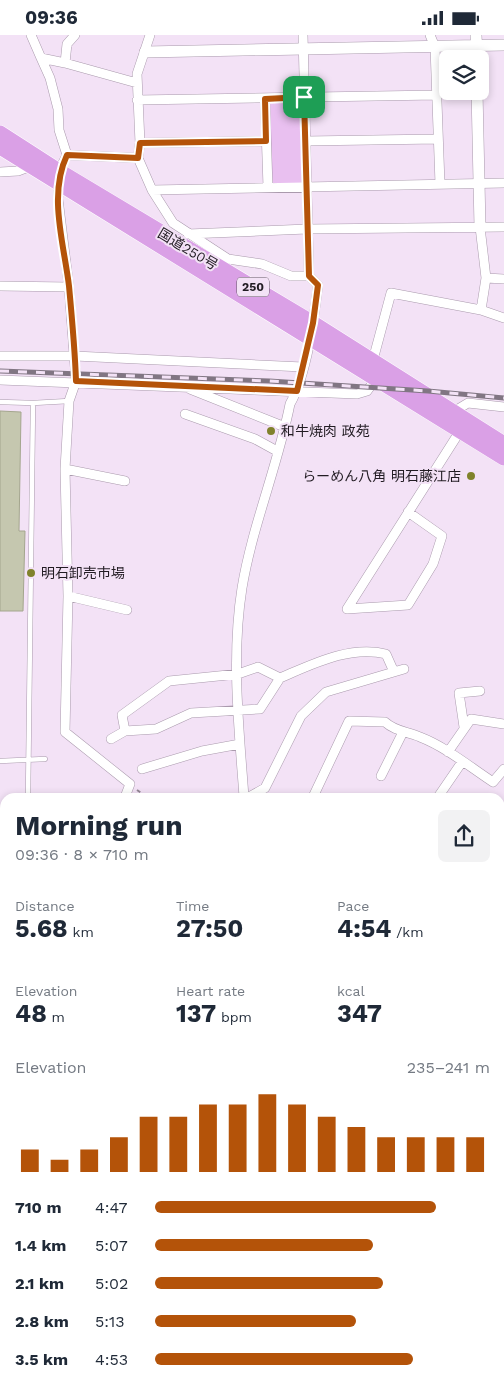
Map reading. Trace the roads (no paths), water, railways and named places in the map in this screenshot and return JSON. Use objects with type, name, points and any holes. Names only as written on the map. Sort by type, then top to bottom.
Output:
[{"type":"highway","name":"国道250号","points":[[0,133],[59,177],[311,331],[375,379],[504,458]]},
{"type":"highway","name":"国道250号","points":[[0,147],[31,167],[59,177]]},
{"type":"highway","name":"国道250号","points":[[311,331],[373,360],[504,444]]},
{"type":"street","points":[[32,35],[50,78],[58,109],[59,130],[67,155],[59,177],[58,199],[69,287],[76,381],[69,401],[65,469],[68,596],[65,732],[130,784],[127,793]]},
{"type":"street","points":[[65,63],[67,44],[75,35]]},
{"type":"street","points":[[150,35],[137,75],[140,143],[138,158],[152,190],[173,223],[228,259],[262,264],[291,276],[309,276]]},
{"type":"street","points":[[244,793],[236,645],[242,587],[290,404],[297,391],[311,331],[318,285],[309,276],[303,35]]},
{"type":"street","points":[[430,35],[435,47],[440,184]]},
{"type":"street","points":[[145,52],[435,47],[476,40],[504,45]]},
{"type":"street","points":[[41,58],[137,83]]},
{"type":"street","points":[[138,100],[436,95]]},
{"type":"street","points":[[265,99],[268,187]]},
{"type":"street","points":[[477,100],[480,227],[486,278],[481,310]]},
{"type":"street","points":[[306,141],[438,139]]},
{"type":"street","points":[[140,143],[266,141]]},
{"type":"street","points":[[67,155],[138,158]]},
{"type":"street","points":[[0,173],[31,167]]},
{"type":"street","points":[[152,190],[504,183]]},
{"type":"street","points":[[188,234],[307,229],[504,227]]},
{"type":"street","points":[[486,278],[504,279]]},
{"type":"street","points":[[0,286],[69,287]]},
{"type":"street","points":[[373,360],[391,293],[481,310],[504,318]]},
{"type":"street","points":[[0,356],[75,356],[303,367]]},
{"type":"street","points":[[0,380],[76,381],[357,393],[367,391],[375,379]]},
{"type":"street","points":[[182,386],[285,427]]},
{"type":"street","points":[[453,412],[468,403],[504,407]]},
{"type":"street","points":[[184,415],[255,439],[277,451]]},
{"type":"street","points":[[408,512],[442,536],[433,564],[408,605],[347,609],[392,537],[408,512],[460,431]]},
{"type":"street","points":[[65,469],[125,481]]},
{"type":"street","points":[[68,596],[127,610]]},
{"type":"street","points":[[111,739],[125,731],[156,729],[192,713],[260,709],[280,678],[335,655],[373,651],[386,654],[399,670],[326,692],[302,716],[265,788],[256,793]]},
{"type":"street","points":[[125,731],[122,715],[170,681],[238,674],[258,667],[280,678]]},
{"type":"street","points":[[464,727],[459,693],[480,691]]},
{"type":"street","points":[[448,752],[471,719],[504,724]]},
{"type":"street","points":[[314,793],[349,721],[385,722],[393,730],[420,737],[448,752],[493,782],[504,769]]},
{"type":"street","points":[[381,776],[403,732]]},
{"type":"street","points":[[142,769],[202,751],[240,744]]},
{"type":"street","points":[[441,793],[462,762]]},
{"type":"lane","points":[[0,403],[69,401]]},
{"type":"lane","points":[[28,793],[33,403]]},
{"type":"lane","points":[[0,761],[45,759]]},
{"type":"railway","points":[[0,371],[269,381],[504,398]]},
{"type":"place","name":"和牛焼肉 政苑","points":[[271,431]]},
{"type":"place","name":"らーめん八角 明石藤江店","points":[[471,476]]},
{"type":"place","name":"明石卸売市場","points":[[31,573]]}]
